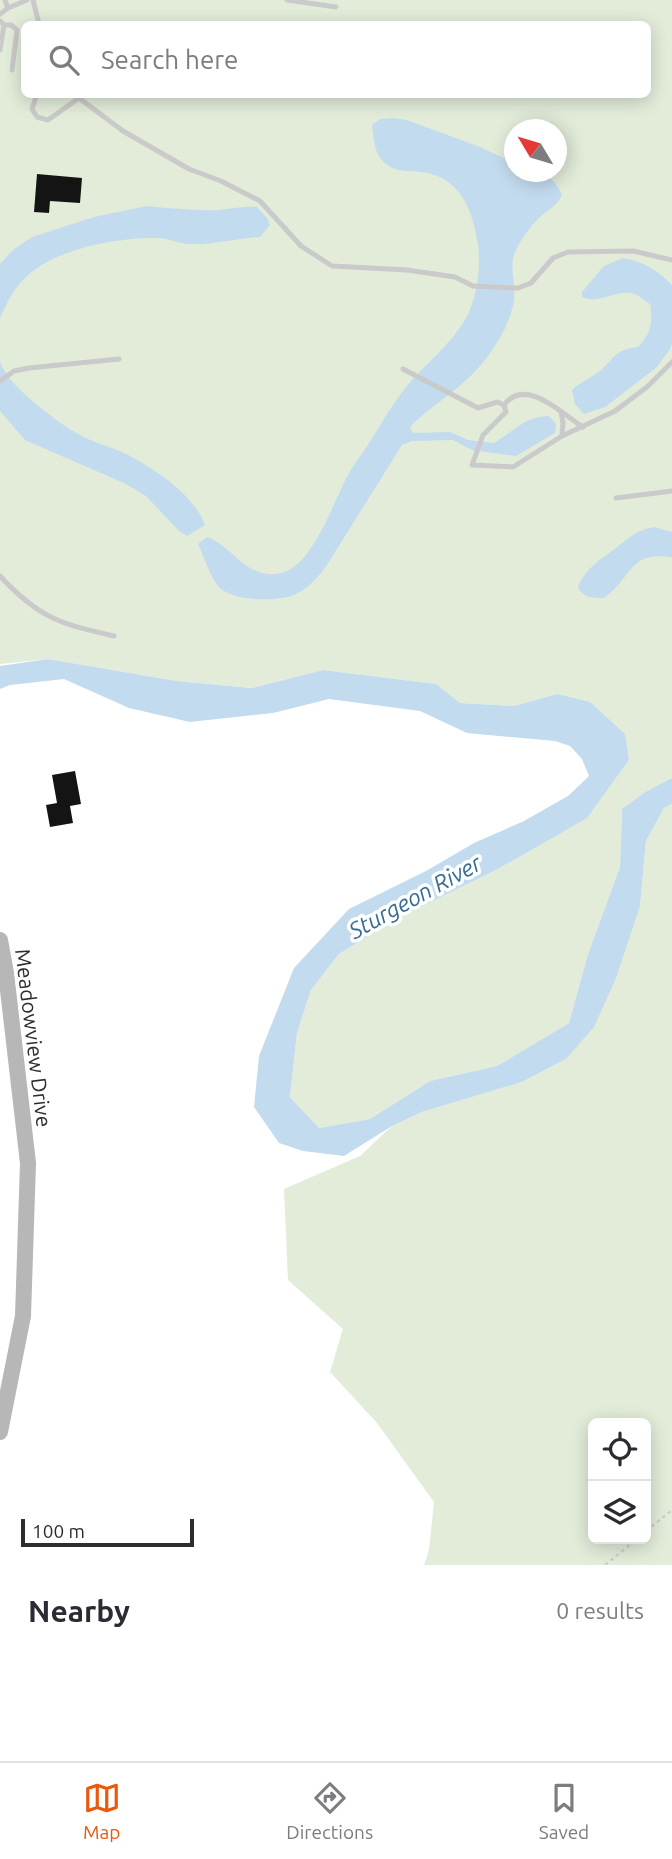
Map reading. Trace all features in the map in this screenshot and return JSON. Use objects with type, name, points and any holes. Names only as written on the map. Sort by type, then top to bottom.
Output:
[{"type":"street","name":"Meadowview Drive","points":[[0,940],[28,1163],[23,1316],[0,1432]]},
{"type":"lane","points":[[5,0],[8,8]]},
{"type":"lane","points":[[0,14],[27,0]]},
{"type":"lane","points":[[33,0],[38,21]]},
{"type":"lane","points":[[287,0],[336,7]]},
{"type":"lane","points":[[0,50],[2,23],[11,25],[17,30],[12,70]]},
{"type":"lane","points":[[36,98],[32,109],[37,117],[48,120],[79,99],[124,131],[189,169],[221,181],[260,201],[301,247],[332,266],[407,270],[455,277],[473,286],[518,288],[531,284],[553,258],[568,252],[634,251],[672,260]]},
{"type":"lane","points":[[0,381],[14,371],[119,359]]},
{"type":"lane","points":[[504,405],[506,412],[483,435],[472,465],[513,467],[562,436],[615,411],[648,387],[672,362]]},
{"type":"lane","points":[[403,369],[478,408],[497,402],[504,405]]},
{"type":"lane","points":[[504,405],[519,394],[537,396],[583,428]]},
{"type":"lane","points":[[561,411],[562,436]]},
{"type":"lane","points":[[616,498],[672,491]]},
{"type":"lane","points":[[0,576],[22,600],[40,612],[72,626],[114,636]]},
{"type":"path","points":[[651,1527],[672,1510]]},
{"type":"path","points":[[606,1565],[631,1544]]},
{"type":"green space","points":[[0,0],[672,0],[672,778],[645,792],[622,809],[620,867],[588,954],[569,1023],[497,1066],[430,1081],[370,1119],[319,1128],[290,1097],[297,1033],[311,990],[339,954],[396,919],[496,870],[587,817],[629,760],[557,694],[514,706],[460,703],[435,684],[323,670],[252,688],[177,681],[48,659],[0,664]]},
{"type":"green space","points":[[672,804],[672,1565],[424,1565],[429,1550],[434,1502],[377,1423],[330,1372],[343,1329],[288,1280],[284,1189],[360,1156],[392,1126],[422,1112],[522,1082],[566,1059],[640,906],[646,841],[664,808]]},
{"type":"water","points":[[380,119],[407,120],[480,147],[504,158],[504,182],[554,182],[562,195],[533,225],[515,252],[512,265],[513,306],[494,347],[458,388],[410,427],[413,433],[450,432],[468,440],[494,443],[526,422],[549,416],[556,424],[555,433],[516,456],[472,450],[453,440],[412,441],[402,445],[325,568],[310,585],[283,598],[252,599],[231,594],[217,585],[198,544],[207,537],[250,568],[269,574],[281,573],[303,559],[321,532],[350,471],[396,401],[453,337],[466,318],[473,301],[479,254],[476,232],[468,208],[455,188],[446,181],[422,172],[394,169],[382,160],[375,146],[372,125]]},
{"type":"water","points":[[147,206],[209,210],[257,207],[270,225],[260,237],[199,244],[142,238],[105,243],[67,253],[34,270],[22,281],[0,318],[0,264],[14,249],[32,237],[94,217]]},
{"type":"water","points":[[623,258],[650,267],[672,285],[672,343],[657,367],[605,407],[584,414],[575,404],[572,390],[600,371],[616,354],[638,347],[650,327],[650,304],[635,294],[622,293],[595,299],[582,297],[582,292],[604,266]]},
{"type":"water","points":[[0,362],[21,391],[62,424],[133,458],[170,482],[191,502],[205,525],[187,536],[146,496],[126,484],[25,440],[0,411]]},
{"type":"water","points":[[654,527],[672,532],[672,557],[657,556],[639,562],[604,598],[589,597],[580,591],[578,587],[581,580],[594,565],[633,535]]},
{"type":"water","name":"Sturgeon River","points":[[48,659],[177,681],[252,688],[323,670],[436,684],[460,703],[514,706],[557,694],[590,702],[625,734],[629,760],[587,818],[496,870],[396,919],[339,954],[311,990],[297,1033],[290,1097],[319,1128],[370,1119],[430,1081],[497,1066],[569,1023],[588,954],[620,867],[622,809],[645,792],[672,778],[672,804],[664,808],[646,841],[640,906],[616,978],[594,1027],[566,1059],[522,1082],[422,1112],[392,1126],[344,1156],[303,1151],[279,1143],[254,1107],[259,1056],[294,968],[349,909],[568,796],[589,776],[582,759],[570,746],[555,741],[467,733],[420,711],[329,699],[273,713],[190,722],[129,708],[64,679],[10,685],[0,689],[0,666]]},
{"type":"building","points":[[37,174],[82,178],[80,203],[50,201],[49,213],[34,212]]},
{"type":"building","points":[[75,771],[81,804],[70,806],[73,823],[50,827],[46,805],[57,803],[52,775]]}]
